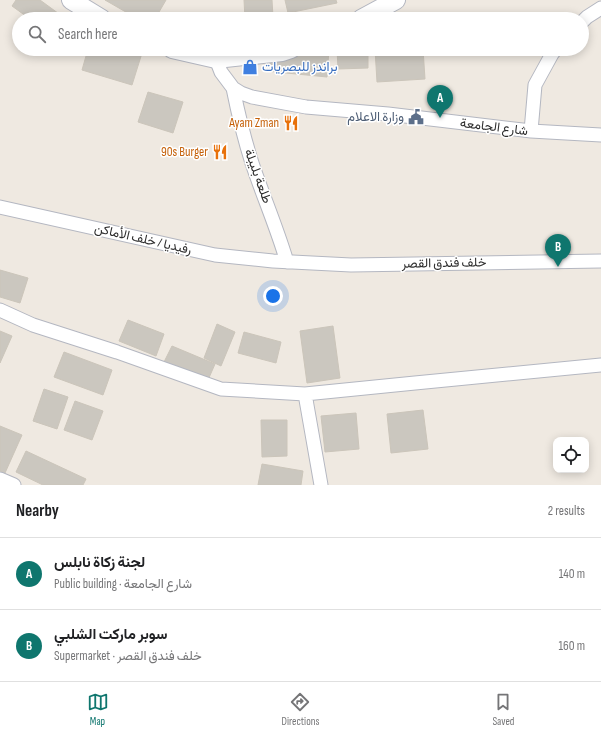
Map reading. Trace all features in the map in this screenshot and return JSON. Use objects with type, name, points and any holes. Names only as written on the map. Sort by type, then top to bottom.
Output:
[{"type":"main road","points":[[71,0],[91,12]]},
{"type":"main road","points":[[374,12],[396,0]]},
{"type":"main road","points":[[200,56],[216,60],[249,56]]},
{"type":"street","points":[[589,16],[601,8]]},
{"type":"street","points":[[531,131],[535,86],[551,56]]},
{"type":"street","name":"شارع الجامعة","points":[[216,60],[221,72],[233,88],[252,97],[306,107],[388,114],[531,131],[601,135]]},
{"type":"street","name":"طلعة بليبلة","points":[[233,88],[239,120],[252,164],[272,216],[287,262]]},
{"type":"street","name":"رفيديا / خلف الأماكن","points":[[0,207],[215,255],[287,262]]},
{"type":"street","name":"خلف فندق القصر","points":[[287,262],[351,265],[601,261]]},
{"type":"street","points":[[0,310],[33,325],[117,352],[221,389],[306,394],[601,366]]},
{"type":"street","points":[[306,394],[321,485]]},
{"type":"street","points":[[0,479],[14,485]]},
{"type":"building","points":[[16,0],[40,0],[56,12],[20,12],[12,6]]},
{"type":"building","points":[[105,0],[166,0],[159,12],[126,12]]},
{"type":"building","points":[[244,0],[272,0],[273,12],[245,12]]},
{"type":"building","points":[[285,0],[336,0],[337,3],[293,12],[288,12]]},
{"type":"building","points":[[86,56],[141,56],[132,85],[82,70]]},
{"type":"building","points":[[284,56],[328,56],[327,77],[266,71],[266,62]]},
{"type":"building","points":[[337,56],[368,56],[368,68],[338,69]]},
{"type":"building","points":[[375,56],[423,56],[425,79],[377,82]]},
{"type":"building","points":[[148,92],[183,102],[173,133],[138,122]]},
{"type":"building","points":[[0,270],[28,278],[20,303],[0,297]]},
{"type":"building","points":[[128,320],[164,334],[156,356],[119,341]]},
{"type":"building","points":[[217,324],[235,332],[221,366],[204,358]]},
{"type":"building","points":[[333,326],[340,378],[307,383],[300,331]]},
{"type":"building","points":[[0,331],[12,336],[0,363]]},
{"type":"building","points":[[244,332],[281,342],[276,363],[238,353]]},
{"type":"building","points":[[172,346],[215,364],[208,380],[164,362]]},
{"type":"building","points":[[64,352],[112,370],[103,395],[54,377]]},
{"type":"building","points":[[44,389],[68,397],[57,429],[33,421]]},
{"type":"building","points":[[75,401],[103,411],[92,440],[64,430]]},
{"type":"building","points":[[423,410],[428,449],[391,453],[387,414]]},
{"type":"building","points":[[356,413],[359,449],[325,452],[321,416]]},
{"type":"building","points":[[261,420],[287,420],[287,456],[262,457]]},
{"type":"building","points":[[0,426],[22,435],[5,473],[0,471]]},
{"type":"building","points":[[26,451],[86,479],[83,485],[43,485],[16,472]]},
{"type":"building","points":[[262,464],[303,471],[301,485],[258,485]]},
{"type":"place","name":"براندز للبصريات","points":[[250,67]]},
{"type":"place","name":"وزارة الاعلام","points":[[416,117]]},
{"type":"place","name":"لجنة زكاة نابلس","points":[[440,118]]},
{"type":"place","name":"Ayam Zman","points":[[291,123]]},
{"type":"place","name":"90s Burger","points":[[220,152]]},
{"type":"place","name":"سوبر ماركت الشلبي","points":[[558,267]]}]
